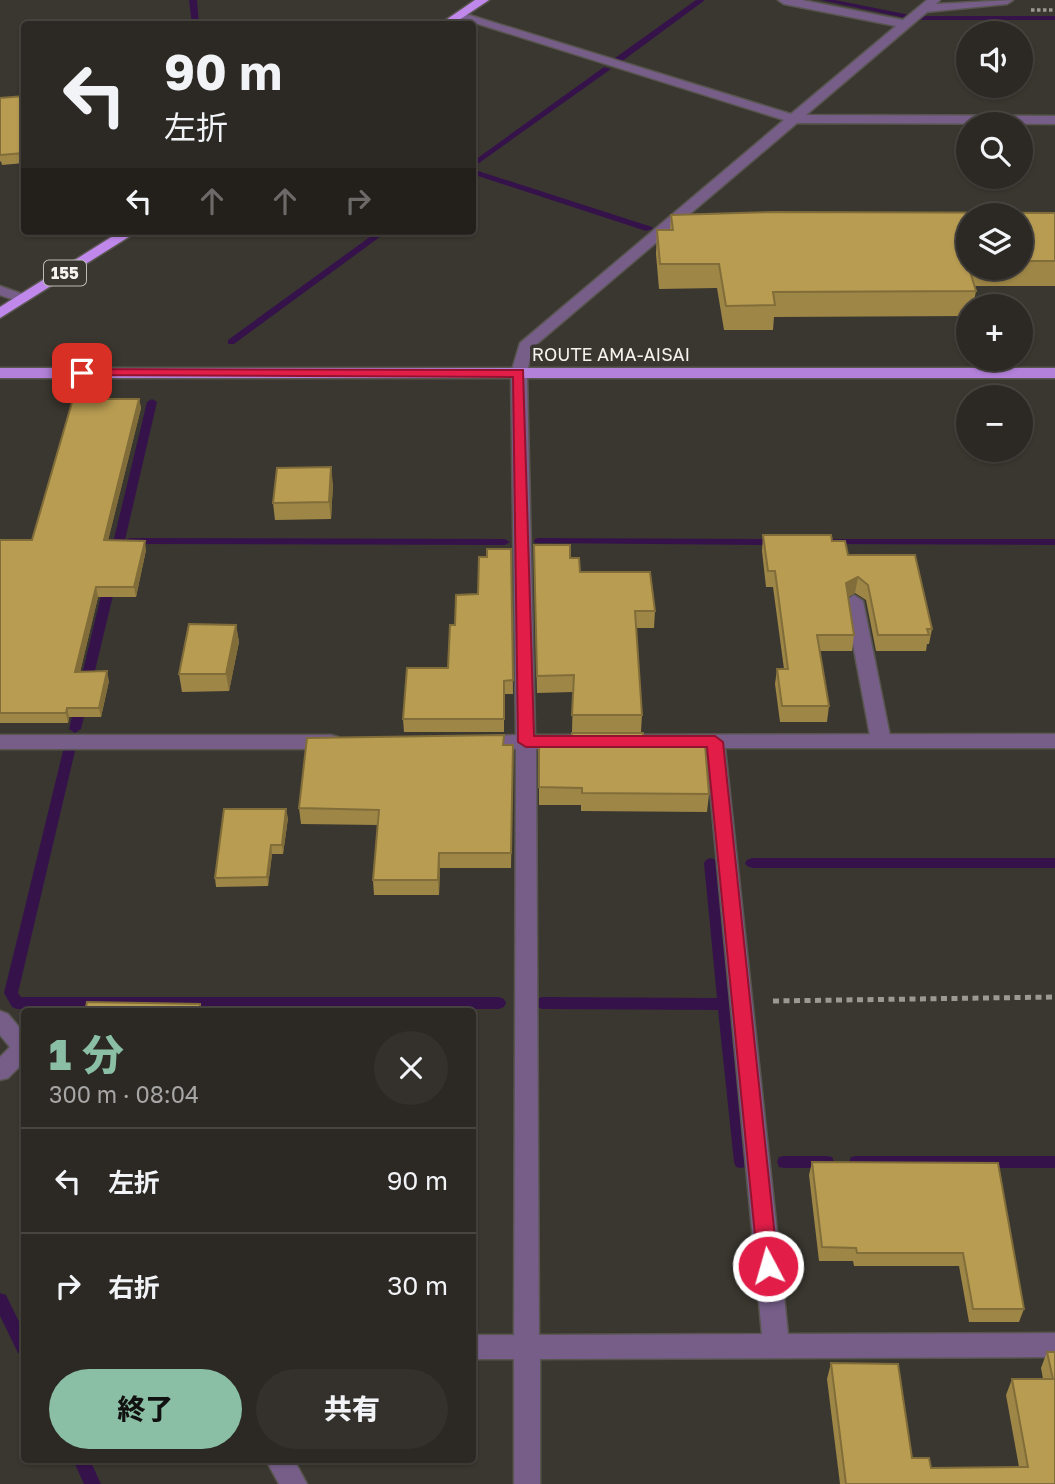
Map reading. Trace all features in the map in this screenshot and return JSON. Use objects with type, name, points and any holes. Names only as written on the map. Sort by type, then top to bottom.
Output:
[{"type":"highway","points":[[451,21],[483,0]]},
{"type":"highway","name":"155","points":[[0,314],[125,235]]},
{"type":"main road","name":"ROUTE AMA-AISAI","points":[[0,373],[1055,373]]},
{"type":"street","points":[[784,0],[907,23]]},
{"type":"street","points":[[527,1484],[526,742],[519,373],[525,346],[934,0]]},
{"type":"street","points":[[923,9],[1007,0]]},
{"type":"street","points":[[460,16],[794,119],[1055,120]]},
{"type":"street","points":[[0,290],[23,299]]},
{"type":"street","points":[[854,601],[881,741]]},
{"type":"street","points":[[457,742],[1055,741]]},
{"type":"street","points":[[0,742],[346,742]]},
{"type":"street","points":[[715,742],[776,1345]]},
{"type":"street","points":[[0,1020],[21,1044]]},
{"type":"street","points":[[0,1071],[21,1051]]},
{"type":"street","points":[[476,1347],[1055,1345]]},
{"type":"street","points":[[281,1463],[294,1484]]},
{"type":"path","points":[[741,1001],[1055,997]]},
{"type":"building","points":[[21,96],[21,153],[0,155],[0,98]]},
{"type":"building","points":[[772,212],[956,213],[956,280],[973,280],[976,291],[773,292],[775,305],[726,306],[719,264],[660,264],[657,230],[673,230],[671,215]]},
{"type":"building","points":[[1033,213],[1055,213],[1055,261],[1033,261]]},
{"type":"building","points":[[73,399],[139,399],[104,540],[145,541],[134,587],[96,587],[75,672],[107,671],[99,708],[67,708],[66,713],[0,713],[0,540],[32,540]]},
{"type":"building","points":[[331,467],[329,502],[273,503],[277,468]]},
{"type":"building","points":[[763,535],[831,535],[832,541],[845,541],[848,555],[915,555],[932,629],[927,629],[929,635],[878,635],[868,585],[858,577],[846,583],[854,635],[817,635],[829,706],[782,706],[777,669],[788,669],[775,571],[768,571]]},
{"type":"building","points":[[534,545],[570,545],[570,558],[579,558],[580,572],[650,572],[655,611],[635,611],[642,715],[572,715],[574,675],[537,676]]},
{"type":"building","points":[[487,549],[511,549],[513,680],[504,681],[504,719],[403,719],[407,668],[448,668],[450,625],[455,625],[456,595],[478,594],[479,557],[487,557]]},
{"type":"building","points":[[189,624],[236,625],[226,674],[179,674]]},
{"type":"building","points":[[572,733],[643,733],[644,745],[705,745],[709,794],[582,793],[582,788],[539,787],[539,742],[571,742]]},
{"type":"building","points":[[504,735],[503,745],[513,745],[511,853],[439,853],[438,880],[373,880],[379,810],[299,808],[307,738]]},
{"type":"building","points":[[224,809],[286,809],[282,845],[271,845],[267,877],[215,878]]},
{"type":"building","points":[[87,1002],[200,1004],[200,1008],[86,1008]]},
{"type":"building","points":[[812,1162],[998,1163],[1024,1309],[973,1309],[963,1253],[857,1253],[856,1248],[822,1247]]},
{"type":"building","points":[[1047,1352],[1055,1352],[1055,1484],[846,1484],[831,1363],[898,1364],[912,1458],[929,1458],[931,1468],[1028,1467],[1012,1379],[1053,1379]]},
{"type":"waterway","points":[[193,0],[196,21]]},
{"type":"waterway","points":[[618,60],[701,0]]},
{"type":"waterway","points":[[824,0],[915,18],[1055,18]]},
{"type":"waterway","points":[[476,163],[607,69]]},
{"type":"waterway","points":[[476,172],[649,229]]},
{"type":"waterway","points":[[231,342],[378,235]]},
{"type":"waterway","points":[[116,555],[152,402]]},
{"type":"waterway","points":[[130,541],[505,542]]},
{"type":"waterway","points":[[539,541],[777,542]]},
{"type":"waterway","points":[[830,542],[1055,542]]},
{"type":"waterway","points":[[75,729],[110,583]]},
{"type":"waterway","points":[[69,751],[11,993],[17,1003],[499,1003]]},
{"type":"waterway","points":[[711,863],[724,1004]]},
{"type":"waterway","points":[[752,863],[1055,863]]},
{"type":"waterway","points":[[542,1003],[724,1004]]},
{"type":"waterway","points":[[724,1004],[741,1162]]},
{"type":"waterway","points":[[784,1162],[827,1162]]},
{"type":"waterway","points":[[856,1162],[1055,1162]]},
{"type":"waterway","points":[[0,1300],[21,1342]]},
{"type":"waterway","points":[[82,1463],[93,1484]]},
{"type":"route","points":[[82,373],[519,373],[526,742],[715,742],[768,1266]]}]
